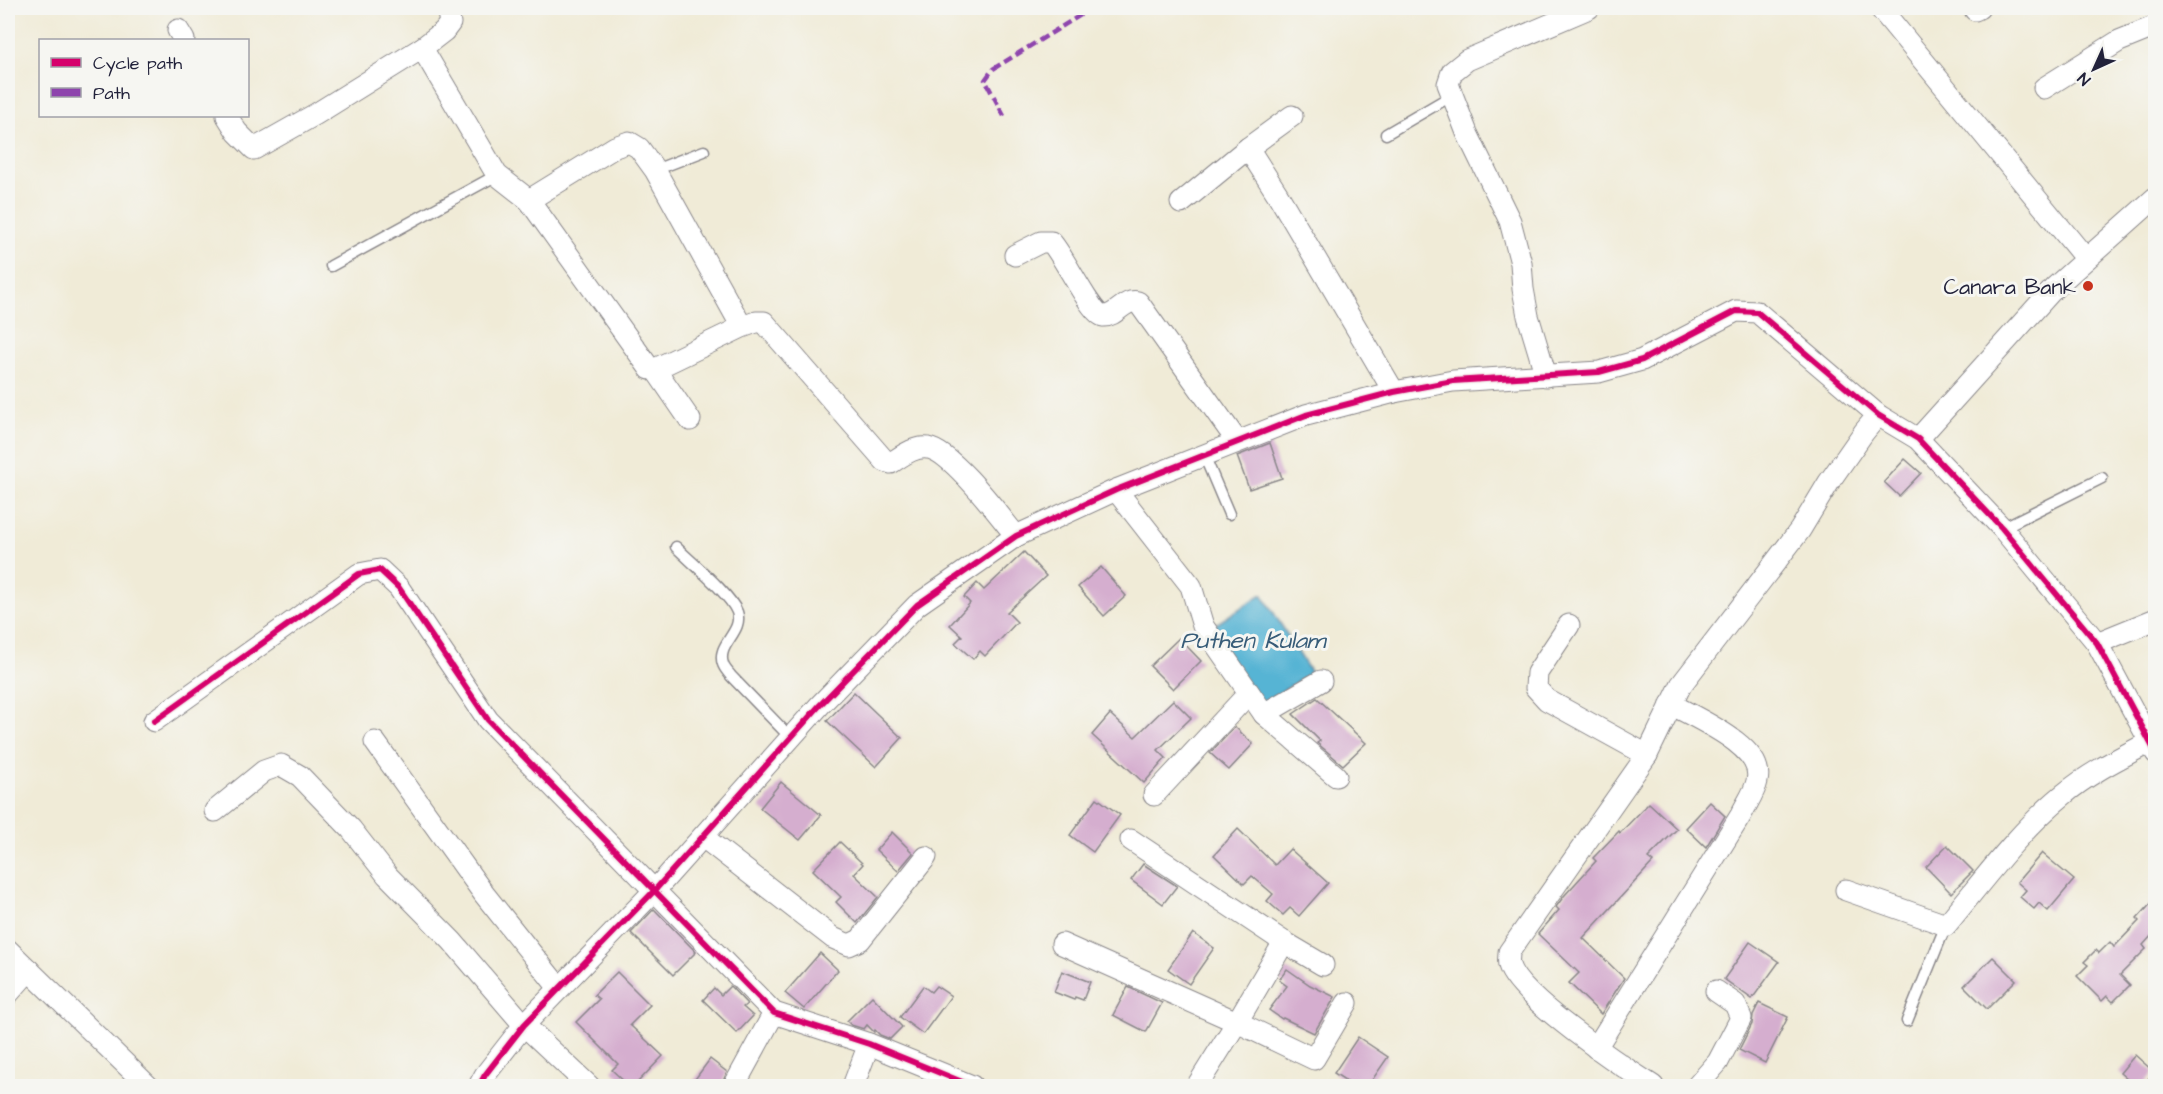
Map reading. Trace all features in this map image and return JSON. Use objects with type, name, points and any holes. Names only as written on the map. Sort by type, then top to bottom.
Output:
[{"type":"street","points":[[228,117],[237,132],[254,149],[316,114],[422,48],[444,31],[450,23],[447,8]]},
{"type":"street","points":[[1546,376],[1528,316],[1521,263],[1510,221],[1467,133],[1451,96],[1449,84],[1452,72],[1467,60],[1589,8]]},
{"type":"street","points":[[1880,8],[2086,259]]},
{"type":"street","points":[[2043,88],[2119,41],[2156,26]]},
{"type":"street","points":[[422,48],[497,175],[529,200],[650,369],[655,369],[742,327],[764,322],[885,461],[891,463],[914,449],[928,448],[944,455],[988,501],[1016,536]]},
{"type":"street","points":[[1181,203],[1248,148],[1292,116]]},
{"type":"street","points":[[529,200],[615,147],[629,142],[639,148],[655,170],[742,327]]},
{"type":"street","points":[[1248,148],[1394,392]]},
{"type":"street","points":[[1918,439],[2055,287],[2156,197]]},
{"type":"street","points":[[1015,255],[1041,242],[1051,242],[1060,251],[1089,303],[1103,316],[1130,302],[1138,302],[1237,441]]},
{"type":"street","points":[[479,1086],[524,1025],[655,890],[791,738],[917,605],[1016,536],[1116,490],[1306,416],[1394,392],[1453,381],[1599,372],[1642,360],[1736,311],[1757,312],[1878,415],[1918,439],[2002,528],[2097,643],[2152,747],[2095,772],[2063,795],[2023,835],[1946,925],[1846,890]]},
{"type":"street","points":[[655,369],[690,420]]},
{"type":"street","points":[[1653,1086],[1551,1013],[1520,982],[1509,966],[1509,952],[1647,755],[1681,685],[1800,530],[1829,482],[1878,415]]},
{"type":"street","points":[[1116,490],[1191,586],[1203,626],[1264,714],[1336,776]]},
{"type":"street","points":[[154,721],[359,574],[380,570],[399,588],[488,720],[774,1013],[870,1044],[972,1086]]},
{"type":"street","points":[[2097,643],[2156,619]]},
{"type":"street","points":[[1569,625],[1537,673],[1536,688],[1547,700],[1647,755]]},
{"type":"street","points":[[1264,714],[1321,681]]},
{"type":"street","points":[[1154,795],[1249,693]]},
{"type":"street","points":[[1596,1047],[1741,815],[1758,779],[1755,760],[1743,746],[1671,704]]},
{"type":"street","points":[[375,742],[484,894],[560,988]]},
{"type":"street","points":[[215,811],[264,771],[281,765],[300,776],[351,829],[387,875],[452,941],[524,1025],[589,1086]]},
{"type":"street","points":[[703,837],[833,938],[849,945],[860,940],[926,857]]},
{"type":"street","points":[[1131,840],[1284,942],[1323,965]]},
{"type":"street","points":[[1197,1086],[1284,942]]},
{"type":"street","points":[[1062,944],[1314,1059],[1347,1003]]},
{"type":"street","points":[[8,950],[148,1086]]},
{"type":"street","points":[[8,994],[29,970]]},
{"type":"street","points":[[1697,1086],[1718,1062],[1741,1018],[1735,1004],[1716,991]]},
{"type":"street","points":[[734,1086],[774,1013]]},
{"type":"street","points":[[853,1086],[870,1044]]},
{"type":"lane","points":[[1386,134],[1451,96]]},
{"type":"lane","points":[[655,170],[704,151]]},
{"type":"lane","points":[[331,266],[497,175]]},
{"type":"lane","points":[[1204,455],[1229,513]]},
{"type":"lane","points":[[2002,528],[2102,478]]},
{"type":"lane","points":[[676,547],[729,600],[738,614],[737,626],[722,650],[723,664],[730,676],[791,738]]},
{"type":"lane","points":[[1907,1021],[1946,925]]},
{"type":"water","name":"Puthen Kulam","points":[[1262,594],[1311,673],[1259,706],[1207,630]]},
{"type":"building","points":[[1270,443],[1282,478],[1249,489],[1237,456]]},
{"type":"building","points":[[1905,459],[1921,473],[1899,496],[1884,482]]},
{"type":"building","points":[[1024,552],[1046,576],[1007,612],[1017,622],[985,656],[980,651],[973,659],[955,643],[962,636],[950,625],[970,603],[964,597],[977,583],[984,590]]},
{"type":"building","points":[[1101,567],[1126,596],[1104,616],[1078,587]]},
{"type":"building","points":[[1179,638],[1201,661],[1173,689],[1150,666]]},
{"type":"building","points":[[854,692],[902,738],[876,767],[827,721]]},
{"type":"building","points":[[1317,698],[1366,743],[1343,765],[1317,743],[1320,741],[1293,714]]},
{"type":"building","points":[[1173,700],[1191,718],[1158,750],[1166,758],[1144,783],[1092,735],[1110,714],[1135,737]]},
{"type":"building","points":[[1235,727],[1253,744],[1229,770],[1210,753]]},
{"type":"building","points":[[781,782],[821,815],[800,840],[760,808]]},
{"type":"building","points":[[1097,798],[1120,815],[1093,852],[1070,835]]},
{"type":"building","points":[[1710,802],[1725,816],[1706,847],[1686,828]]},
{"type":"building","points":[[1649,803],[1677,829],[1648,858],[1653,862],[1583,938],[1624,978],[1601,1014],[1569,983],[1579,973],[1538,934],[1559,910],[1556,907],[1564,896],[1596,861],[1593,858]]},
{"type":"building","points":[[1238,829],[1275,865],[1290,849],[1328,883],[1299,916],[1290,908],[1283,915],[1267,901],[1273,894],[1252,876],[1244,884],[1214,855]]},
{"type":"building","points":[[892,832],[913,853],[898,871],[876,850]]},
{"type":"building","points":[[840,842],[863,864],[854,874],[878,897],[857,923],[836,902],[841,897],[813,870]]},
{"type":"building","points":[[1947,845],[1973,871],[1951,893],[1926,867]]},
{"type":"building","points":[[2042,853],[2074,880],[2048,911],[2039,903],[2034,909],[2020,897],[2026,890],[2017,882]]},
{"type":"building","points":[[1143,864],[1177,886],[1163,904],[1131,880]]},
{"type":"building","points":[[2156,898],[2156,936],[2153,934],[2143,945],[2146,949],[2120,975],[2130,985],[2113,1002],[2107,996],[2102,1001],[2077,976],[2088,965],[2084,962],[2096,950],[2099,953],[2110,942],[2114,947],[2139,921],[2137,919]]},
{"type":"building","points":[[654,909],[696,952],[673,975],[631,933]]},
{"type":"building","points":[[1193,933],[1214,948],[1189,984],[1168,969]]},
{"type":"building","points":[[1750,942],[1779,962],[1752,999],[1724,979]]},
{"type":"building","points":[[820,953],[838,970],[804,1009],[785,993]]},
{"type":"building","points":[[1993,957],[2016,980],[1987,1009],[1964,986]]},
{"type":"building","points":[[1287,969],[1310,985],[1335,997],[1314,1033],[1282,1019],[1269,1010],[1287,986],[1279,980]]},
{"type":"building","points":[[1062,971],[1090,982],[1083,1000],[1075,997],[1074,1000],[1054,992]]},
{"type":"building","points":[[617,972],[650,1005],[630,1025],[663,1056],[634,1086],[629,1086],[612,1070],[618,1064],[576,1022],[599,999],[594,995]]},
{"type":"building","points":[[730,986],[747,1004],[743,1007],[753,1016],[737,1033],[703,1000],[714,988],[721,995]]},
{"type":"building","points":[[923,986],[931,992],[936,986],[951,996],[923,1034],[900,1017]]},
{"type":"building","points":[[1128,987],[1162,1003],[1146,1032],[1113,1015]]},
{"type":"building","points":[[872,996],[902,1027],[890,1039],[875,1030],[874,1032],[867,1025],[864,1029],[851,1025],[847,1021]]},
{"type":"building","points":[[1759,1003],[1788,1017],[1765,1063],[1739,1050]]},
{"type":"building","points":[[1358,1037],[1388,1057],[1368,1086],[1354,1086],[1334,1073]]},
{"type":"building","points":[[2135,1055],[2154,1072],[2142,1086],[2135,1086],[2120,1073]]},
{"type":"building","points":[[710,1059],[727,1072],[721,1086],[690,1086]]},
{"type":"marked path","points":[[1004,116],[985,80],[993,69],[1092,8]]},
{"type":"cycle path","points":[[479,1086],[524,1025],[655,890],[820,705],[917,605],[1016,536],[1116,490],[1306,415],[1394,392],[1453,381],[1599,372],[1642,360],[1736,311],[1757,312],[1878,415],[1918,439],[2002,528],[2097,643],[2156,753]]},
{"type":"cycle path","points":[[154,721],[359,574],[380,570],[399,588],[488,720],[774,1013],[869,1044],[972,1086]]},
{"type":"place","name":"Canara Bank","points":[[2088,286]]}]
